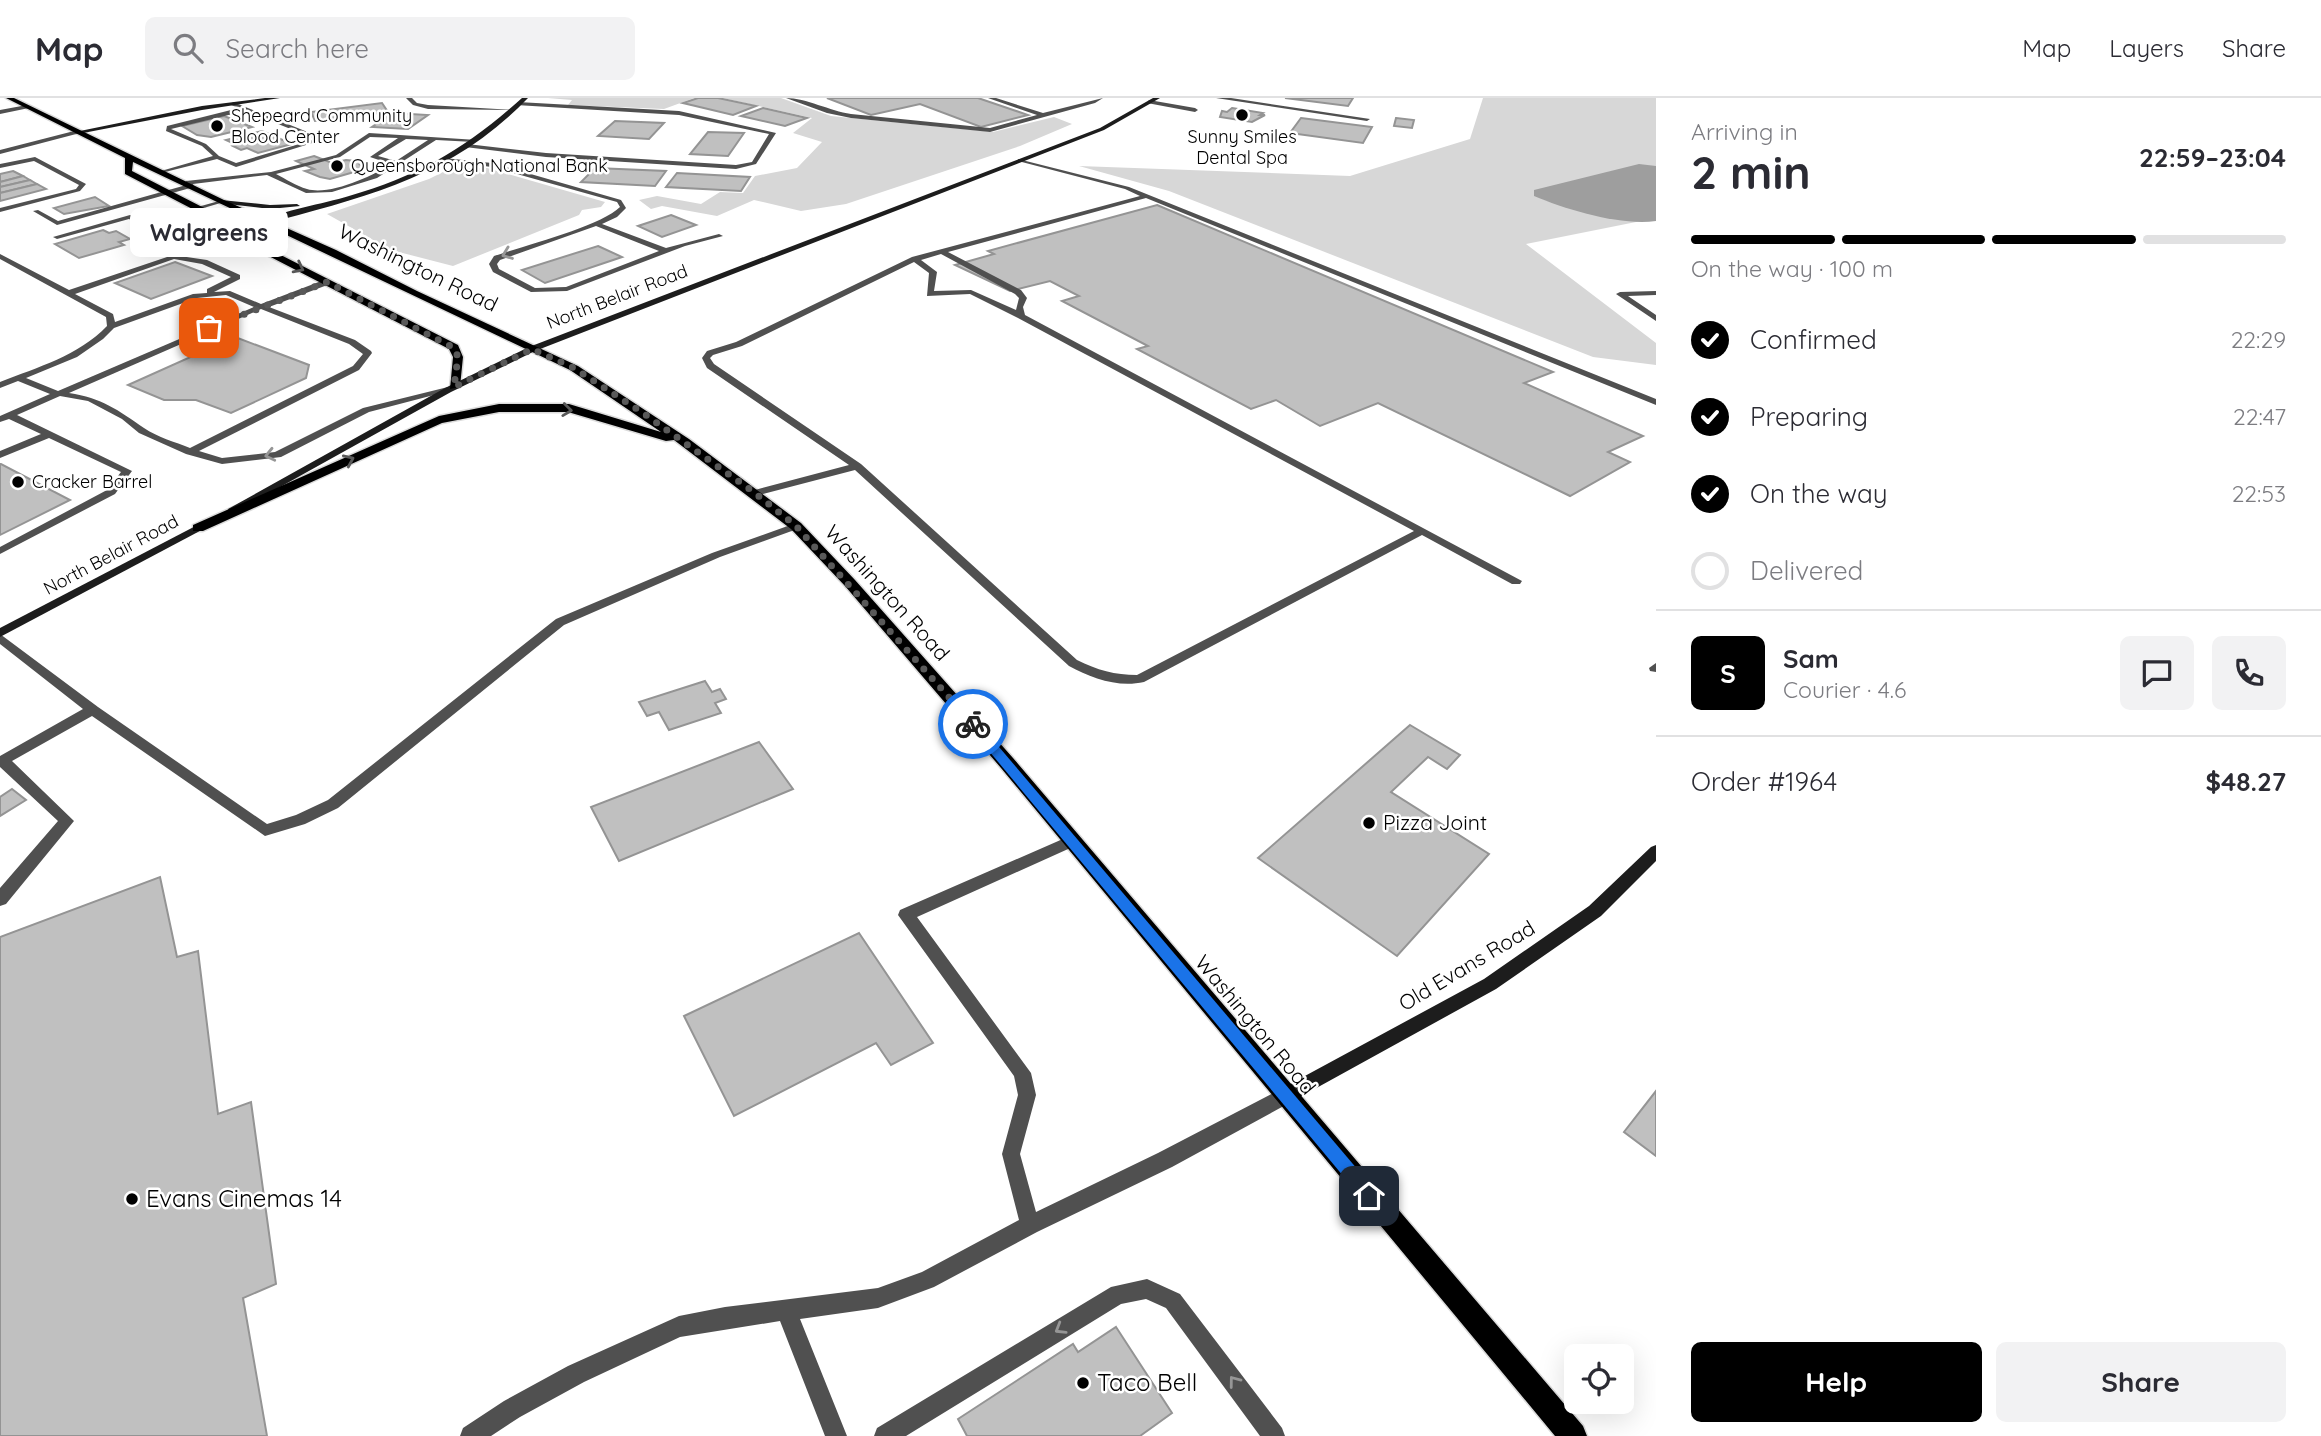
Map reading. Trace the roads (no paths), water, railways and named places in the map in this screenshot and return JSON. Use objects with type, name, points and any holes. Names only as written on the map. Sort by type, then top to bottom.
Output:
[{"type":"main road","name":"Washington Road","points":[[9,98],[221,202],[333,252],[574,368],[685,442],[796,526],[850,583],[1072,841],[1573,1436]]},
{"type":"main road","points":[[129,156],[128,173],[198,208],[264,250],[454,348],[458,357],[451,389]]},
{"type":"main road","points":[[198,528],[439,420],[499,408],[569,408],[685,442]]},
{"type":"street","points":[[0,152],[78,132],[277,98]]},
{"type":"street","points":[[409,98],[415,104],[428,107],[511,110]]},
{"type":"street","points":[[264,222],[430,169],[467,146],[525,98]]},
{"type":"street","points":[[789,98],[829,112],[990,130],[1093,103],[1100,98]]},
{"type":"street","points":[[991,98],[1043,115]]},
{"type":"street","points":[[1219,98],[1367,119]]},
{"type":"street","points":[[1153,100],[1195,110]]},
{"type":"street","name":"North Belair Road","points":[[0,635],[451,389],[532,349],[1102,129],[1153,100]]},
{"type":"street","points":[[0,106],[19,103]]},
{"type":"street","points":[[233,104],[322,139],[236,165],[217,157],[204,145],[168,130],[169,127],[243,109]]},
{"type":"street","points":[[467,146],[546,155],[736,167],[754,163],[773,133],[679,113],[518,104]]},
{"type":"street","points":[[0,112],[27,107]]},
{"type":"street","points":[[37,211],[57,223],[189,185],[270,174],[338,156],[369,135],[474,140]]},
{"type":"street","points":[[397,163],[373,157],[404,137]]},
{"type":"street","points":[[270,174],[308,192],[320,191],[375,177],[435,138]]},
{"type":"street","points":[[0,144],[31,144]]},
{"type":"street","points":[[163,172],[217,157]]},
{"type":"street","points":[[0,166],[35,159],[83,184],[78,190],[0,210]]},
{"type":"street","points":[[444,160],[492,165],[619,201],[624,207],[615,216],[596,224],[496,258],[492,264],[495,270],[534,290],[557,291],[622,270],[667,251],[719,236]]},
{"type":"street","points":[[1020,160],[1127,188],[1656,402]]},
{"type":"street","points":[[117,196],[130,203]]},
{"type":"street","points":[[1147,196],[915,259],[739,344],[709,353],[706,358],[710,366],[857,466],[1073,663],[1087,671],[1115,680],[1139,679],[1422,531]]},
{"type":"street","points":[[143,224],[221,202],[287,207],[343,198]]},
{"type":"street","points":[[57,237],[130,217],[179,243]]},
{"type":"street","points":[[596,224],[667,251]]},
{"type":"street","points":[[944,253],[1018,292],[1023,298],[1019,307],[1021,316]]},
{"type":"street","points":[[0,256],[110,316],[111,326]]},
{"type":"street","points":[[0,386],[68,358],[100,340],[111,326],[202,295],[237,277],[204,262],[173,257],[69,293]]},
{"type":"street","points":[[915,259],[933,272],[930,294],[971,292],[1021,316],[1516,581]]},
{"type":"street","points":[[5,417],[260,307],[327,282]]},
{"type":"street","points":[[190,452],[356,368],[368,353],[352,342],[228,293],[202,295]]},
{"type":"street","points":[[1656,293],[1620,294],[1656,319]]},
{"type":"street","points":[[18,378],[56,393],[91,399],[125,417],[142,431],[190,452],[222,461],[277,455],[366,410],[451,389]]},
{"type":"street","points":[[0,551],[111,492],[127,471],[5,417]]},
{"type":"street","points":[[0,455],[47,435]]},
{"type":"street","points":[[755,493],[857,466]]},
{"type":"street","points":[[0,635],[93,710],[265,830],[300,820],[333,804],[560,622],[716,555],[796,526]]},
{"type":"street","points":[[0,899],[67,821],[2,762],[93,710]]},
{"type":"street","points":[[1030,1225],[1012,1154],[1027,1095],[1022,1073],[906,915],[1072,841]]},
{"type":"street","name":"Old Evans Road","points":[[1285,1096],[1490,984],[1595,911],[1656,851]]},
{"type":"street","points":[[471,1436],[512,1409],[576,1374],[679,1327],[878,1298],[927,1280],[1285,1096]]},
{"type":"street","points":[[885,1436],[1118,1294],[1147,1289],[1173,1301],[1274,1436]]},
{"type":"street","points":[[786,1310],[836,1436]]},
{"type":"place","name":"Sunny Smiles Dental Spa","points":[[1242,115]]},
{"type":"place","name":"Shepeard Community Blood Center","points":[[217,126]]},
{"type":"place","name":"Queensborough National Bank","points":[[337,166]]},
{"type":"place","name":"Walgreens","points":[[209,328]]},
{"type":"place","name":"Cracker Barrel","points":[[18,482]]},
{"type":"place","name":"Pizza Joint","points":[[1369,823]]},
{"type":"place","name":"Evans Cinemas 14","points":[[132,1199]]},
{"type":"place","name":"Taco Bell","points":[[1083,1383]]}]
